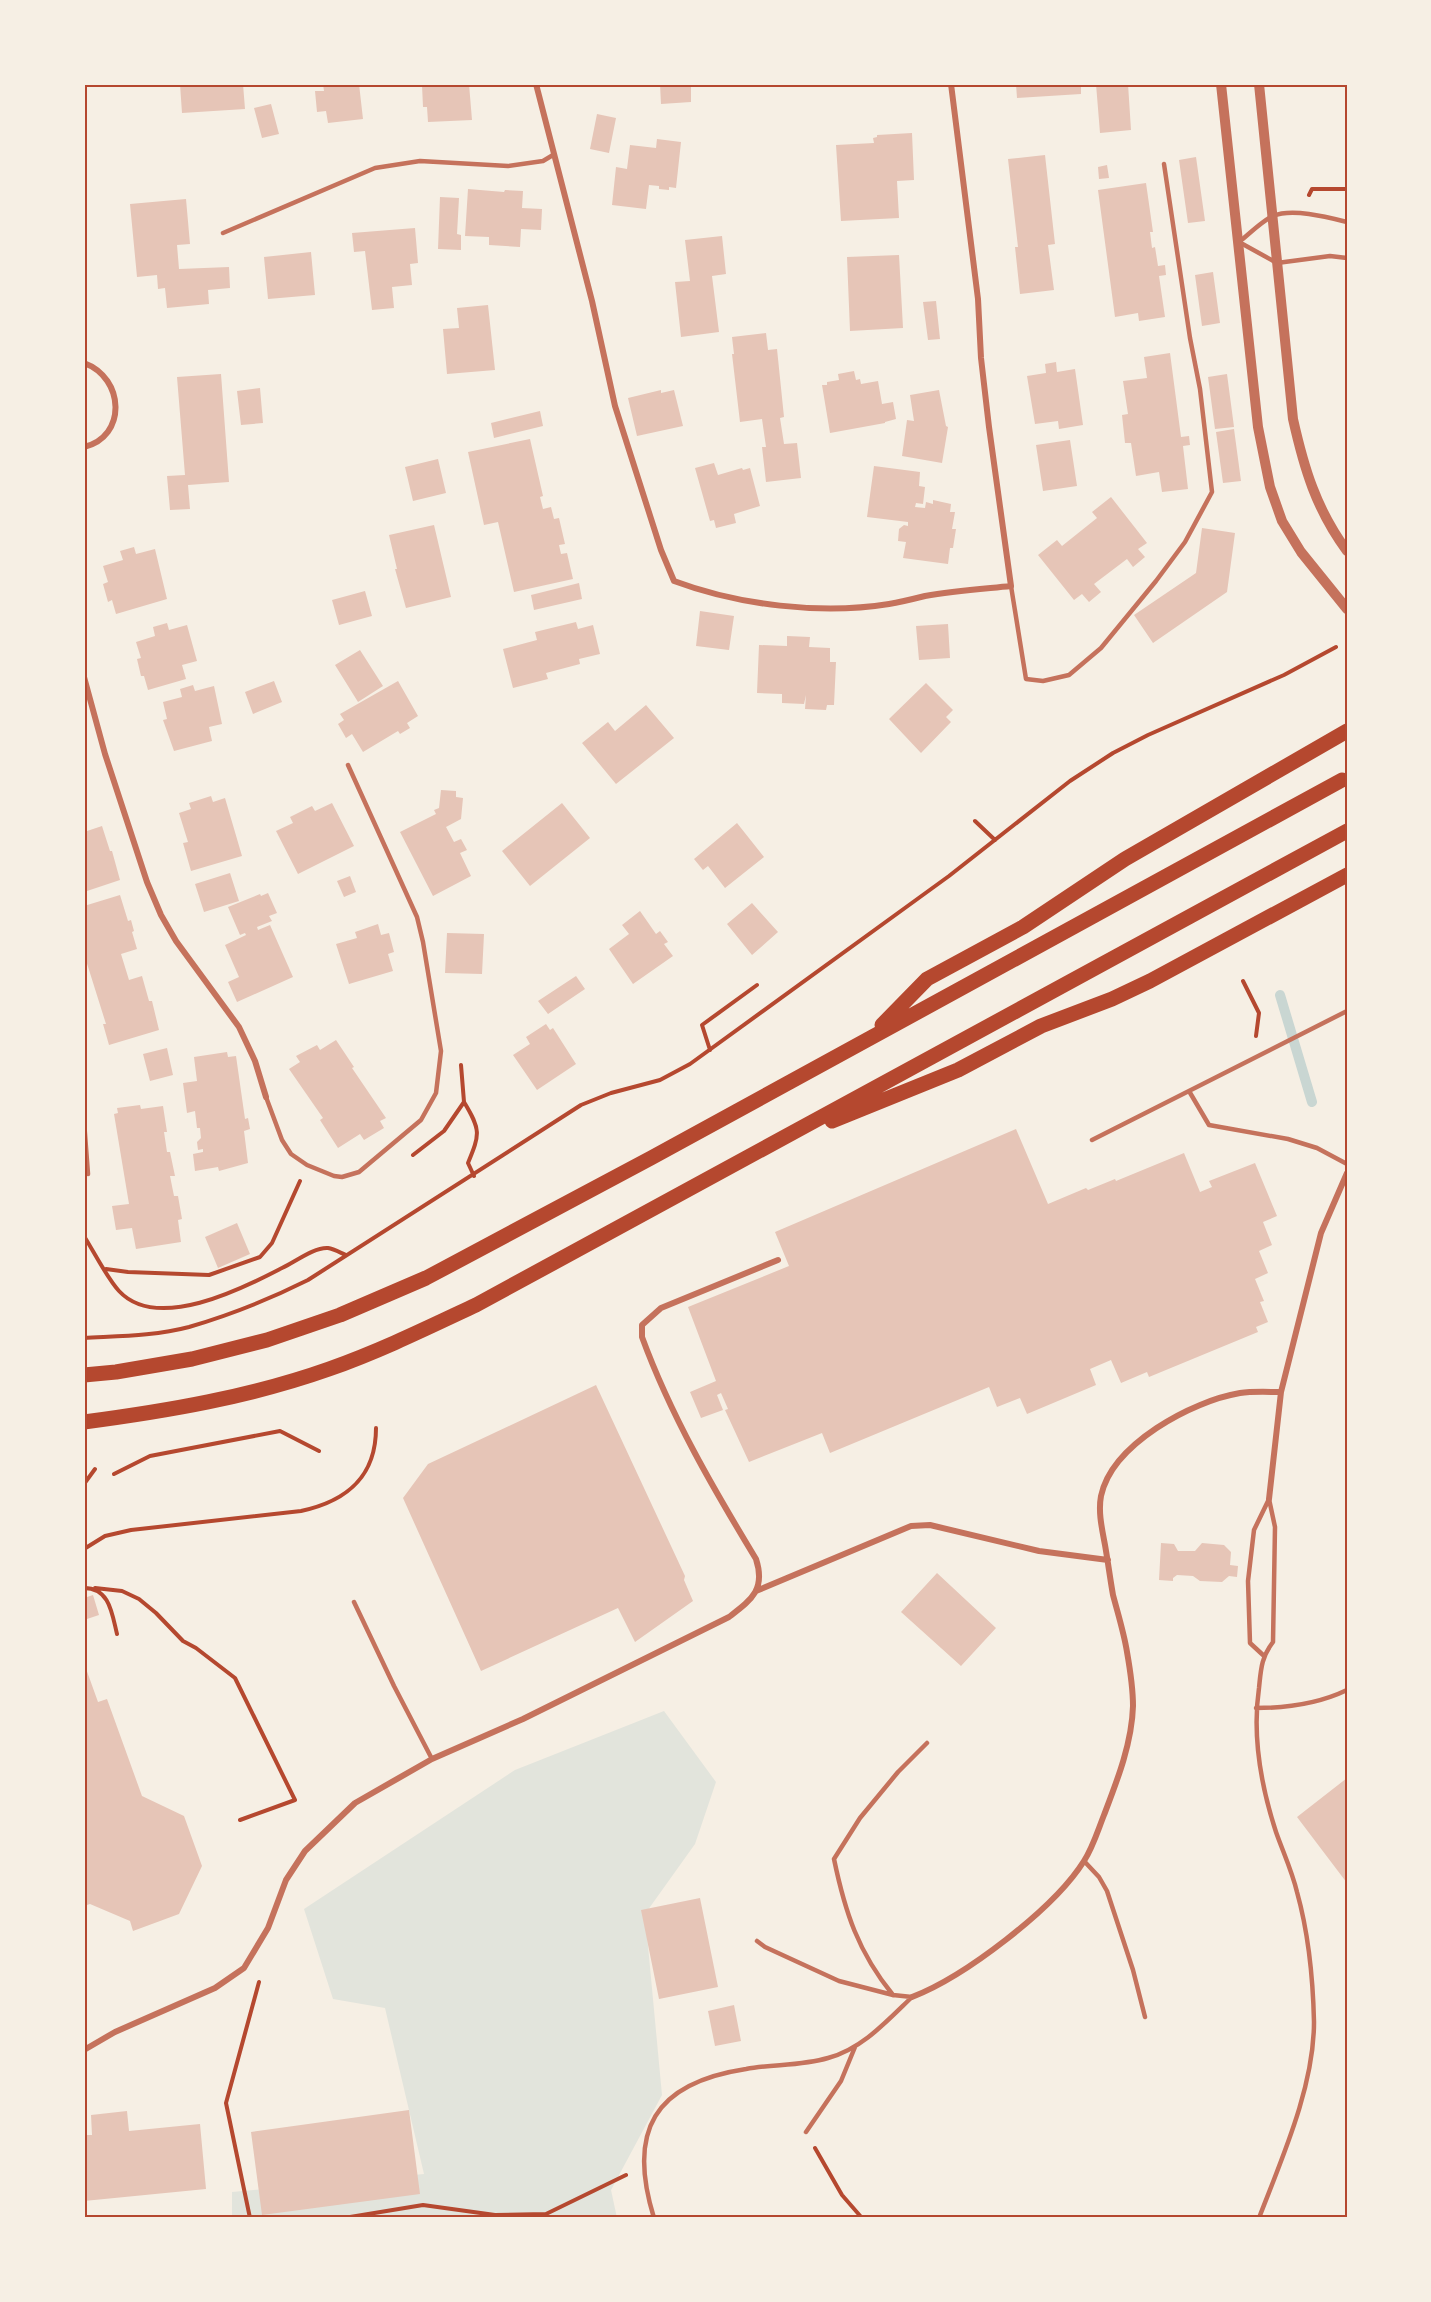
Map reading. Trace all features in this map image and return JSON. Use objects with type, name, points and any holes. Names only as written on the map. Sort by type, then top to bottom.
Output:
[{"type":"main road","points":[[870,1037],[927,979],[1023,927],[1125,859],[1347,731]]},
{"type":"main road","points":[[84,1375],[192,1359],[267,1340],[340,1315],[426,1278],[482,1250],[1342,780]]},
{"type":"main road","points":[[84,1422],[166,1412],[248,1394],[328,1369],[395,1343],[476,1305],[1347,831]]},
{"type":"main road","points":[[762,1150],[958,1070],[1041,1026],[1112,999],[1150,981],[1347,875]]},
{"type":"street","points":[[536,84],[592,301],[615,406],[661,550],[674,581],[699,590],[733,597],[816,608],[889,604],[926,596],[1011,585],[989,427],[981,358],[978,299],[951,84]]},
{"type":"street","points":[[1221,84],[1258,427],[1270,486],[1282,520],[1301,552],[1347,609]]},
{"type":"street","points":[[1259,84],[1293,418],[1303,463],[1316,500],[1334,534],[1347,551]]},
{"type":"street","points":[[84,363],[105,376],[112,388],[115,401],[114,415],[109,428],[100,439],[84,447]]},
{"type":"street","points":[[84,677],[105,754],[147,882],[161,915],[176,941],[239,1027],[255,1061],[266,1097]]},
{"type":"street","points":[[1269,1499],[1281,1392],[1321,1233],[1347,1173]]},
{"type":"street","points":[[84,2050],[115,2032],[215,1988],[244,1968],[268,1928],[286,1880],[304,1851],[355,1803],[432,1760],[523,1719],[729,1617],[751,1600],[756,1591],[759,1570],[756,1559],[670,1407],[642,1337],[642,1325],[661,1308],[777,1260]]},
{"type":"street","points":[[912,1997],[935,1989],[958,1975],[1044,1907],[1084,1860],[1119,1775],[1133,1706],[1128,1653],[1099,1512],[1107,1478],[1126,1453],[1153,1431],[1207,1402],[1240,1393],[1281,1392]]},
{"type":"street","points":[[756,1591],[910,1526],[930,1525],[1039,1551],[1108,1560]]},
{"type":"lane","points":[[223,233],[375,168],[420,161],[508,166],[543,161],[553,155]]},
{"type":"lane","points":[[1011,585],[1026,679],[1043,681],[1069,675],[1101,648],[1156,581],[1185,542],[1212,492],[1200,388],[1190,338],[1164,164]]},
{"type":"lane","points":[[1347,222],[1300,213],[1273,216],[1239,242],[1277,263],[1330,256],[1347,258]]},
{"type":"lane","points":[[266,1097],[282,1140],[291,1154],[307,1165],[342,1177],[359,1172],[421,1120],[436,1093],[441,1051],[417,917],[348,765]]},
{"type":"lane","points":[[1092,1140],[1347,1011]]},
{"type":"lane","points":[[1189,1091],[1209,1125],[1288,1139],[1317,1148],[1347,1164]]},
{"type":"lane","points":[[84,1121],[88,1174]]},
{"type":"lane","points":[[1263,1655],[1250,1643],[1248,1581],[1254,1530],[1269,1499]]},
{"type":"lane","points":[[1259,2218],[1281,2161],[1303,2091],[1313,2041],[1314,2020],[1311,1959],[1297,1891],[1265,1795],[1257,1742],[1256,1708],[1263,1655],[1273,1642],[1275,1527],[1269,1499]]},
{"type":"lane","points":[[354,1602],[432,1760]]},
{"type":"lane","points":[[1256,1708],[1295,1706],[1329,1698],[1347,1690]]},
{"type":"lane","points":[[893,1995],[863,1954],[841,1891],[834,1859],[860,1818],[898,1772],[927,1743]]},
{"type":"lane","points":[[1084,1860],[1099,1877],[1107,1891],[1133,1970],[1145,2017]]},
{"type":"lane","points":[[757,1941],[765,1947],[839,1981],[893,1995],[912,1997]]},
{"type":"lane","points":[[654,2218],[643,2166],[647,2131],[660,2107],[683,2088],[718,2076],[746,2069],[828,2058],[855,2047],[912,1997]]},
{"type":"lane","points":[[806,2132],[842,2081],[855,2047]]},
{"type":"path","points":[[1331,188],[1347,189]]},
{"type":"path","points":[[84,1338],[147,1334],[188,1327],[274,1297],[308,1280],[474,1176],[553,1121],[581,1105],[611,1093],[660,1080],[690,1064],[995,840],[1070,781],[1113,753],[1148,735],[1284,675],[1336,647]]},
{"type":"path","points":[[975,821],[995,840]]},
{"type":"path","points":[[1243,981],[1258,1013],[1250,1060]]},
{"type":"path","points":[[710,1050],[702,1025],[757,985]]},
{"type":"path","points":[[464,1102],[478,1131],[478,1139],[468,1163],[474,1176]]},
{"type":"path","points":[[105,1269],[209,1275],[260,1257],[272,1243],[307,1165]]},
{"type":"path","points":[[84,1236],[119,1291],[136,1303],[150,1308],[182,1307],[223,1295],[314,1252],[328,1248],[347,1255]]},
{"type":"path","points":[[84,1549],[105,1536],[131,1530],[322,1507],[358,1484],[373,1455],[376,1428]]},
{"type":"path","points":[[114,1474],[150,1456],[280,1431],[319,1451]]},
{"type":"path","points":[[84,1485],[95,1469]]},
{"type":"path","points":[[84,1588],[122,1591],[139,1599],[183,1641],[196,1648],[235,1678],[296,1800],[240,1820]]},
{"type":"path","points":[[95,1588],[109,1604],[117,1634]]},
{"type":"path","points":[[250,2218],[226,2103],[259,1982]]},
{"type":"path","points":[[806,2132],[842,2194],[862,2218]]},
{"type":"path","points":[[344,2218],[423,2205],[495,2215],[546,2214],[643,2166]]},
{"type":"shaded area","points":[[664,1711],[716,1782],[695,1844],[645,1914],[662,2095],[611,2190],[617,2218],[232,2218],[232,2192],[424,2174],[385,2008],[333,1999],[304,1909],[515,1770]]},
{"type":"building","points":[[180,84],[243,84],[245,109],[182,113]]},
{"type":"building","points":[[323,84],[359,84],[363,119],[328,123],[326,111],[317,112],[315,91],[324,91]]},
{"type":"building","points":[[469,84],[472,120],[428,122],[427,107],[423,107],[422,85]]},
{"type":"building","points":[[660,84],[691,84],[691,102],[661,104]]},
{"type":"building","points":[[1016,84],[1081,84],[1081,94],[1017,98]]},
{"type":"building","points":[[1096,84],[1128,84],[1131,130],[1100,133]]},
{"type":"building","points":[[271,104],[279,134],[262,138],[254,108]]},
{"type":"building","points":[[597,114],[616,118],[609,153],[590,149]]},
{"type":"building","points":[[912,133],[914,180],[897,181],[899,218],[841,221],[836,145],[874,143],[873,138],[877,135]]},
{"type":"building","points":[[657,139],[681,142],[676,188],[659,189],[659,186],[649,185],[646,209],[612,205],[616,167],[627,169],[630,145],[656,148]]},
{"type":"building","points":[[1045,155],[1055,244],[1048,245],[1054,290],[1020,294],[1015,247],[1018,247],[1008,159]]},
{"type":"building","points":[[1196,157],[1205,221],[1188,223],[1179,160]]},
{"type":"building","points":[[1107,165],[1109,178],[1099,179],[1098,167]]},
{"type":"building","points":[[1146,183],[1153,232],[1150,232],[1152,248],[1155,247],[1158,266],[1165,265],[1166,275],[1159,276],[1165,317],[1139,321],[1138,313],[1115,317],[1098,190]]},
{"type":"building","points":[[468,189],[523,191],[522,208],[542,209],[541,230],[521,229],[520,247],[489,245],[489,237],[465,236]]},
{"type":"building","points":[[440,197],[459,198],[457,234],[461,235],[461,250],[438,249]]},
{"type":"building","points":[[186,199],[190,244],[177,245],[179,269],[229,267],[230,288],[208,290],[209,304],[167,308],[165,288],[158,289],[157,275],[137,277],[130,204]]},
{"type":"building","points":[[415,228],[418,263],[410,264],[412,285],[392,287],[394,308],[372,310],[365,251],[354,252],[352,233]]},
{"type":"building","points":[[722,236],[726,274],[712,276],[719,332],[681,337],[675,282],[690,281],[685,240]]},
{"type":"building","points":[[311,252],[315,295],[268,299],[264,257]]},
{"type":"building","points":[[899,255],[903,328],[850,331],[847,257]]},
{"type":"building","points":[[1213,272],[1220,323],[1202,326],[1195,275]]},
{"type":"building","points":[[936,301],[940,339],[928,340],[923,302]]},
{"type":"building","points":[[488,305],[495,370],[447,374],[443,329],[459,328],[457,308]]},
{"type":"building","points":[[766,333],[768,350],[777,349],[784,417],[780,418],[784,444],[797,443],[801,478],[766,482],[762,447],[766,447],[762,419],[740,422],[732,337]]},
{"type":"building","points":[[1170,353],[1181,437],[1189,436],[1190,445],[1183,446],[1188,489],[1162,492],[1159,472],[1136,476],[1131,443],[1125,443],[1122,415],[1128,414],[1123,381],[1147,378],[1144,357]]},
{"type":"building","points":[[1056,362],[1057,372],[1075,369],[1083,425],[1059,429],[1058,421],[1035,424],[1027,376],[1046,373],[1045,364]]},
{"type":"building","points":[[854,371],[856,380],[860,379],[861,384],[878,381],[882,404],[893,402],[896,419],[830,433],[822,385],[839,380],[838,374]]},
{"type":"building","points":[[221,374],[229,482],[188,485],[190,509],[170,510],[167,476],[185,475],[177,377]]},
{"type":"building","points":[[1227,374],[1234,427],[1215,429],[1208,377]]},
{"type":"building","points":[[260,388],[263,423],[241,425],[237,391]]},
{"type":"building","points":[[661,390],[661,393],[674,390],[683,426],[637,436],[628,398]]},
{"type":"building","points":[[939,390],[948,427],[942,463],[902,456],[907,420],[914,421],[910,395]]},
{"type":"building","points":[[540,411],[543,426],[494,438],[491,423]]},
{"type":"building","points":[[1234,429],[1241,481],[1223,483],[1216,432]]},
{"type":"building","points":[[530,439],[543,496],[540,497],[543,509],[551,507],[554,519],[559,518],[565,544],[559,545],[561,554],[567,553],[573,579],[514,592],[498,522],[484,525],[468,452]]},
{"type":"building","points":[[1070,440],[1077,486],[1043,491],[1036,445]]},
{"type":"building","points":[[438,459],[446,493],[413,501],[405,467]]},
{"type":"building","points":[[714,463],[718,475],[750,468],[760,506],[734,514],[736,523],[716,528],[714,520],[710,521],[695,468]]},
{"type":"building","points":[[874,466],[920,472],[919,486],[925,487],[923,504],[916,503],[915,507],[925,508],[926,502],[933,504],[933,500],[951,504],[950,512],[955,512],[952,529],[956,529],[948,564],[903,558],[906,542],[898,541],[899,529],[904,525],[908,526],[908,522],[867,517]]},
{"type":"building","points":[[1111,497],[1147,543],[1138,549],[1145,557],[1133,567],[1127,559],[1094,584],[1101,592],[1089,602],[1082,594],[1074,600],[1038,555],[1057,540],[1062,546],[1097,518],[1092,512]]},
{"type":"building","points":[[434,525],[451,597],[406,608],[395,569],[397,569],[389,535]]},
{"type":"building","points":[[1202,528],[1235,533],[1227,592],[1153,643],[1134,615],[1196,573]]},
{"type":"building","points":[[134,547],[136,554],[155,549],[167,599],[116,614],[112,600],[108,602],[103,584],[108,582],[103,566],[123,560],[120,551]]},
{"type":"building","points":[[579,583],[582,599],[534,610],[531,595]]},
{"type":"building","points":[[365,591],[372,616],[339,625],[332,600]]},
{"type":"building","points":[[700,611],[734,616],[729,650],[696,646]]},
{"type":"building","points":[[576,622],[578,629],[593,625],[600,654],[579,659],[580,664],[546,673],[548,679],[513,688],[503,649],[537,640],[535,632]]},
{"type":"building","points":[[167,623],[169,630],[187,625],[197,661],[182,665],[186,679],[148,690],[144,676],[141,676],[137,659],[141,658],[136,642],[155,636],[153,627]]},
{"type":"building","points":[[948,624],[950,658],[919,660],[916,626]]},
{"type":"building","points":[[787,636],[810,637],[809,647],[830,648],[830,662],[836,662],[834,705],[827,705],[826,710],[805,709],[806,695],[804,704],[782,703],[782,694],[757,693],[759,645],[787,646]]},
{"type":"building","points":[[360,650],[383,686],[358,702],[335,665]]},
{"type":"building","points":[[274,681],[282,702],[253,714],[245,692]]},
{"type":"building","points":[[398,681],[418,716],[407,723],[410,728],[400,734],[398,731],[363,752],[352,734],[346,738],[338,724],[344,720],[340,714]]},
{"type":"building","points":[[926,683],[953,710],[946,717],[951,722],[921,753],[889,719]]},
{"type":"building","points":[[193,685],[195,691],[214,686],[222,724],[209,727],[212,741],[174,751],[163,720],[167,719],[163,702],[182,697],[180,689]]},
{"type":"building","points":[[646,705],[674,738],[616,784],[582,743],[608,722],[615,731]]},
{"type":"building","points":[[441,790],[456,791],[456,797],[463,798],[461,819],[446,827],[454,842],[461,839],[467,850],[460,853],[471,876],[433,896],[400,832],[436,814],[434,810],[439,808]]},
{"type":"building","points":[[211,796],[213,802],[225,798],[242,856],[191,871],[183,843],[188,842],[179,813],[191,809],[189,803]]},
{"type":"building","points":[[332,803],[354,846],[298,874],[276,831],[293,823],[290,817],[312,806],[315,811]]},
{"type":"building","points":[[562,803],[590,838],[530,886],[502,851]]},
{"type":"building","points":[[737,823],[764,857],[725,888],[708,866],[703,870],[694,859]]},
{"type":"building","points":[[102,826],[120,880],[84,892],[84,832]]},
{"type":"building","points":[[230,873],[239,901],[204,912],[195,884]]},
{"type":"building","points":[[350,876],[356,892],[344,897],[337,881]]},
{"type":"building","points":[[268,893],[277,913],[269,916],[272,921],[257,927],[258,930],[270,925],[293,977],[237,1002],[228,982],[239,977],[225,945],[246,935],[245,933],[240,935],[228,907]]},
{"type":"building","points":[[120,895],[128,921],[131,920],[137,949],[121,954],[129,980],[142,976],[149,1001],[152,1001],[159,1030],[109,1045],[103,1024],[106,1024],[84,954],[84,906]]},
{"type":"building","points":[[752,903],[778,932],[752,955],[727,924]]},
{"type":"building","points":[[640,911],[656,934],[660,931],[668,942],[664,944],[673,956],[633,984],[609,949],[629,934],[622,925]]},
{"type":"building","points":[[378,924],[381,935],[389,933],[394,952],[388,954],[393,971],[349,984],[336,944],[357,938],[355,932]]},
{"type":"building","points":[[447,933],[484,934],[482,974],[445,973]]},
{"type":"building","points":[[576,976],[585,989],[548,1014],[538,1001]]},
{"type":"building","points":[[546,1024],[550,1030],[553,1028],[576,1064],[537,1090],[513,1055],[530,1044],[526,1037]]},
{"type":"building","points":[[336,1040],[386,1118],[380,1121],[384,1128],[364,1140],[360,1134],[338,1148],[320,1120],[323,1118],[289,1069],[300,1062],[296,1056],[317,1045],[320,1050]]},
{"type":"building","points":[[167,1048],[173,1075],[150,1081],[143,1054]]},
{"type":"building","points":[[227,1052],[228,1057],[236,1056],[245,1119],[248,1118],[250,1129],[244,1131],[248,1163],[219,1171],[218,1167],[195,1171],[193,1154],[203,1152],[203,1149],[198,1150],[197,1142],[201,1138],[200,1128],[197,1128],[195,1111],[187,1113],[183,1083],[197,1081],[194,1057]]},
{"type":"building","points":[[140,1105],[141,1109],[163,1106],[167,1152],[170,1152],[175,1176],[170,1176],[174,1196],[178,1196],[182,1219],[178,1220],[181,1242],[136,1249],[132,1228],[116,1230],[112,1206],[129,1204],[114,1114],[118,1113],[117,1108]]},
{"type":"building","points":[[1016,1129],[1048,1204],[1086,1188],[1088,1190],[1115,1179],[1116,1181],[1184,1153],[1200,1192],[1212,1187],[1209,1181],[1255,1163],[1277,1216],[1263,1222],[1272,1245],[1259,1251],[1268,1273],[1255,1279],[1264,1301],[1260,1302],[1268,1322],[1256,1327],[1258,1332],[1149,1377],[1147,1372],[1121,1383],[1111,1360],[1090,1369],[1096,1385],[1027,1414],[1020,1398],[997,1407],[989,1387],[830,1453],[822,1433],[749,1462],[725,1410],[728,1409],[721,1393],[717,1395],[723,1410],[701,1418],[690,1392],[716,1381],[688,1307],[789,1266],[775,1232]]},
{"type":"building","points":[[237,1223],[250,1254],[218,1268],[205,1237]]},
{"type":"building","points":[[596,1385],[685,1576],[684,1580],[693,1601],[635,1642],[618,1608],[481,1671],[403,1498],[428,1464]]},
{"type":"building","points":[[1161,1543],[1174,1544],[1178,1551],[1195,1551],[1202,1543],[1224,1545],[1231,1552],[1230,1565],[1238,1566],[1237,1577],[1229,1576],[1222,1582],[1200,1581],[1193,1576],[1177,1575],[1173,1581],[1159,1580]]},
{"type":"building","points":[[937,1573],[996,1628],[961,1666],[901,1612]]},
{"type":"building","points":[[93,1595],[99,1615],[84,1620],[84,1598]]},
{"type":"building","points":[[84,1663],[98,1702],[107,1699],[142,1796],[184,1816],[202,1866],[179,1914],[133,1931],[130,1921],[90,1904],[84,1906]]},
{"type":"building","points":[[1347,1778],[1347,1883],[1297,1817]]},
{"type":"building","points":[[700,1898],[718,1987],[659,1999],[641,1910]]},
{"type":"building","points":[[734,2005],[741,2041],[715,2046],[708,2011]]},
{"type":"building","points":[[409,2110],[420,2194],[262,2215],[251,2132]]},
{"type":"building","points":[[127,2111],[129,2131],[200,2124],[206,2189],[84,2201],[84,2135],[92,2135],[91,2115]]},
{"type":"waterway","points":[[1280,995],[1312,1102]]}]
